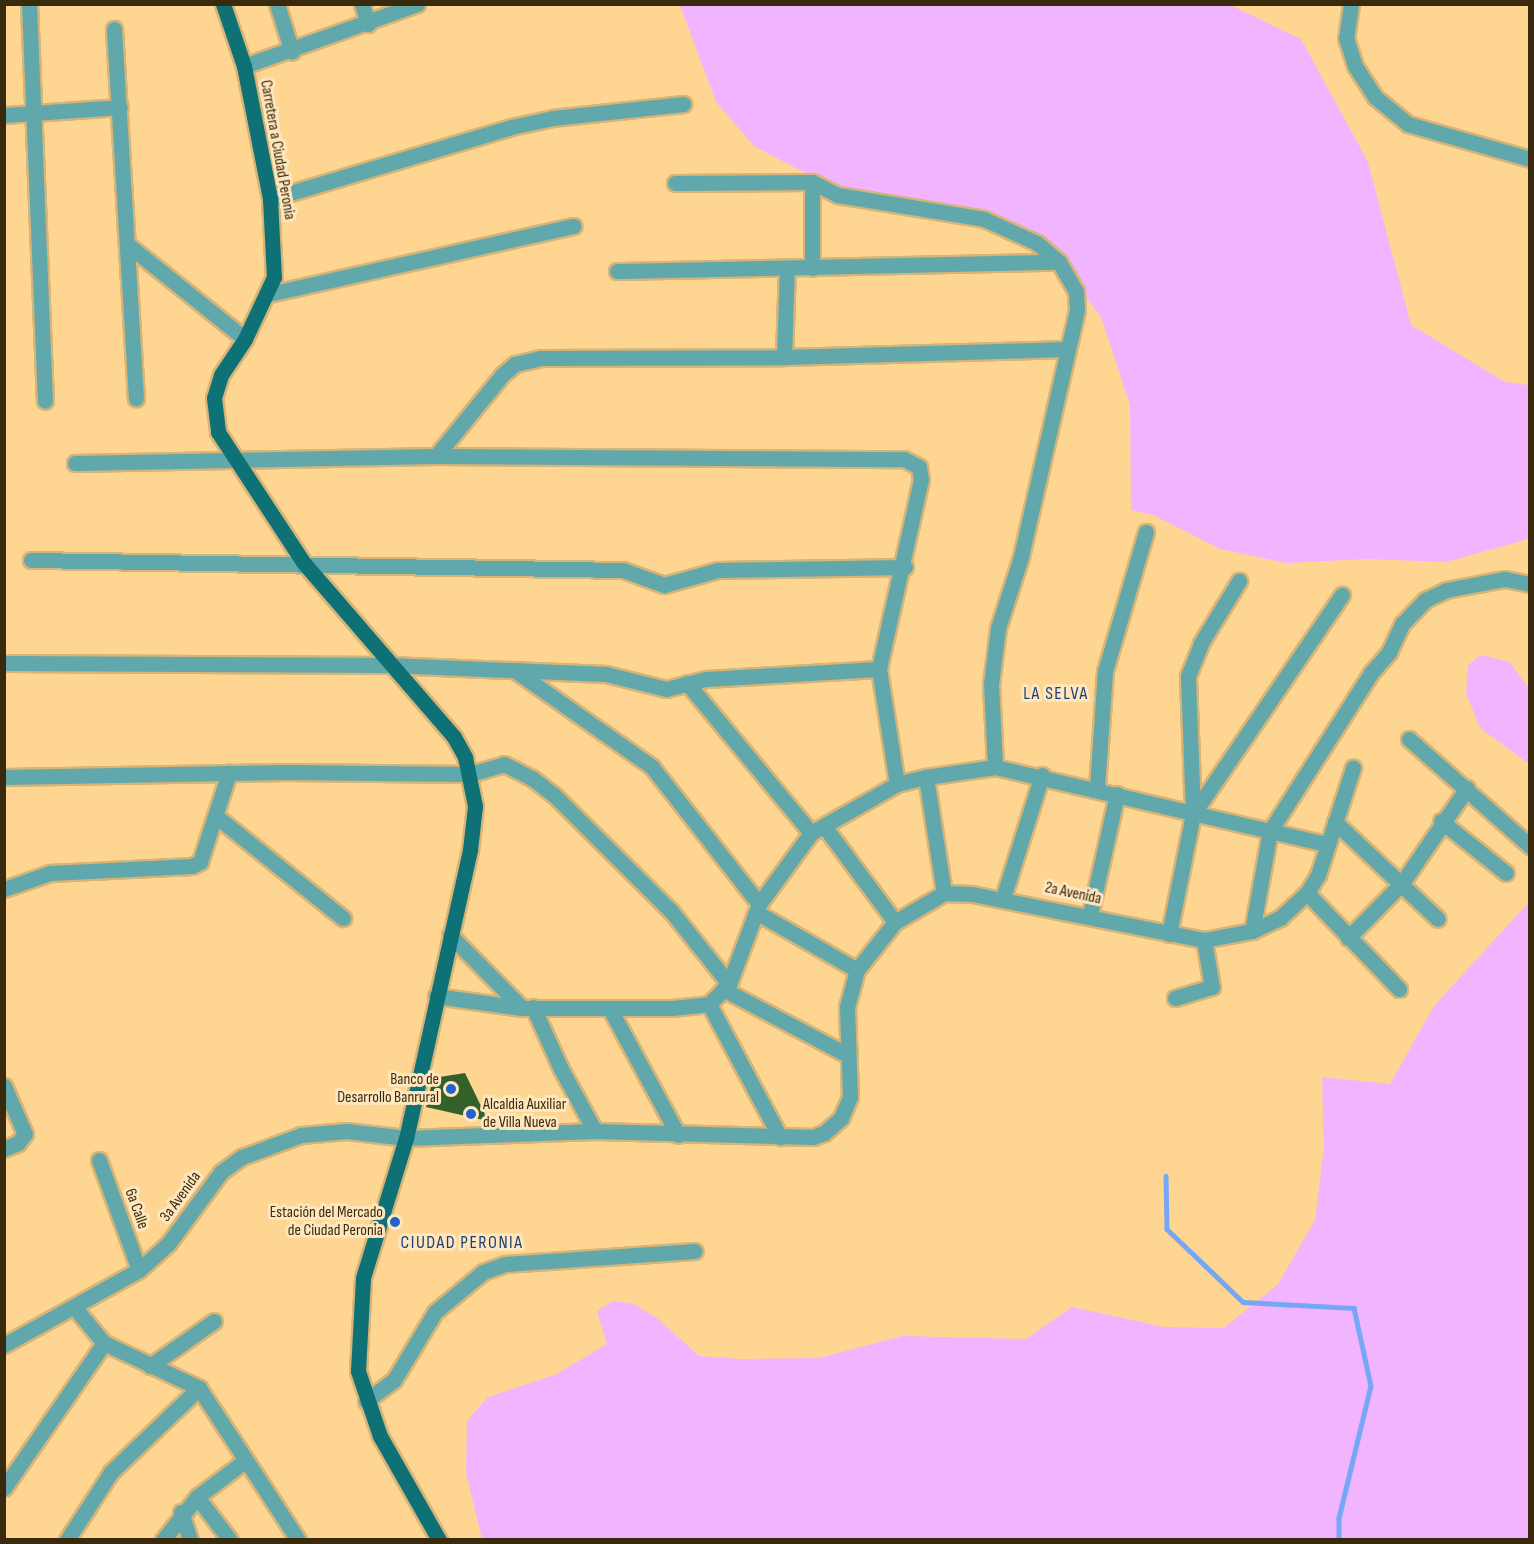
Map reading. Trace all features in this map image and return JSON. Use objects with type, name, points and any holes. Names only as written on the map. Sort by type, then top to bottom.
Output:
[{"type":"main road","name":"Carretera a Ciudad Peronia","points":[[224,4],[244,66],[270,200],[274,277],[269,294],[221,375],[214,398],[218,432],[303,562],[454,737],[470,774],[475,806],[470,850],[406,1138],[363,1278],[357,1371],[380,1436],[439,1539]]},
{"type":"street","points":[[29,4],[45,401]]},
{"type":"street","points":[[277,4],[292,52]]},
{"type":"street","points":[[362,4],[368,24]]},
{"type":"street","points":[[244,66],[292,52],[417,4]]},
{"type":"street","points":[[1351,4],[1346,38],[1355,66],[1375,97],[1408,124],[1530,159]]},
{"type":"street","points":[[114,29],[136,398]]},
{"type":"street","points":[[270,200],[511,127],[553,118],[683,104]]},
{"type":"street","points":[[4,116],[32,112],[120,107]]},
{"type":"street","points":[[675,183],[812,182],[838,195],[984,219],[1036,243],[1059,262],[1076,291],[1077,310],[1020,560],[998,628],[990,702],[995,766]]},
{"type":"street","points":[[812,182],[812,268]]},
{"type":"street","points":[[269,294],[573,226]]},
{"type":"street","points":[[127,244],[244,339]]},
{"type":"street","points":[[617,271],[1059,262]]},
{"type":"street","points":[[784,357],[787,268]]},
{"type":"street","points":[[436,456],[482,397],[515,364],[540,358],[784,357],[1067,349]]},
{"type":"street","points":[[75,463],[238,462],[436,456],[904,459],[919,467],[921,479],[905,567],[879,669],[897,784]]},
{"type":"street","points":[[1097,788],[1105,671],[1146,532]]},
{"type":"street","points":[[31,560],[303,562],[623,570],[664,585],[717,570],[905,567]]},
{"type":"street","points":[[1252,931],[1270,831],[1371,673],[1389,652],[1402,624],[1425,600],[1446,590],[1505,579],[1530,585]]},
{"type":"street","points":[[1169,934],[1193,814],[1188,676],[1201,643],[1239,581]]},
{"type":"street","points":[[1193,814],[1342,596]]},
{"type":"street","points":[[4,663],[390,665],[606,674],[666,689],[687,683],[879,669]]},
{"type":"street","points":[[516,672],[652,767],[758,908],[857,970]]},
{"type":"street","points":[[687,683],[818,829],[895,922]]},
{"type":"street","points":[[1409,740],[1467,788],[1530,846]]},
{"type":"street","points":[[4,777],[229,773],[470,774],[504,764],[532,778],[671,911],[726,987],[847,1054],[847,1007],[857,970],[895,922],[944,893],[926,777]]},
{"type":"street","points":[[436,996],[527,1008],[610,1009],[709,1004],[726,987],[758,908],[818,829],[897,784],[926,777],[995,766],[1042,775],[1193,814],[1327,844]]},
{"type":"street","name":"2a Avenida","points":[[944,893],[1002,898],[1204,940],[1252,931],[1280,918],[1307,893],[1327,844],[1353,768]]},
{"type":"street","points":[[4,889],[50,873],[190,867],[200,862],[229,773]]},
{"type":"street","points":[[1002,898],[1042,775]]},
{"type":"street","points":[[1348,938],[1402,883],[1442,821],[1467,788]]},
{"type":"street","points":[[1090,915],[1117,795]]},
{"type":"street","points":[[216,816],[343,918]]},
{"type":"street","points":[[1442,821],[1506,873]]},
{"type":"street","points":[[1335,822],[1438,919]]},
{"type":"street","points":[[1307,893],[1348,938],[1399,988]]},
{"type":"street","points":[[450,935],[527,1008],[595,1131]]},
{"type":"street","points":[[1175,998],[1212,987],[1204,940]]},
{"type":"street","points":[[709,1004],[780,1137]]},
{"type":"street","points":[[610,1009],[678,1135]]},
{"type":"street","name":"3a Avenida","points":[[5,1345],[75,1308],[139,1270],[168,1244],[221,1172],[242,1157],[301,1135],[347,1131],[406,1138],[595,1131],[813,1137],[842,1118],[850,1097],[847,1054]]},
{"type":"street","points":[[4,1086],[25,1134],[18,1143],[4,1149]]},
{"type":"street","name":"6a Calle","points":[[99,1160],[139,1270]]},
{"type":"street","points":[[366,1401],[394,1380],[435,1312],[456,1291],[483,1272],[505,1264],[695,1251]]},
{"type":"street","points":[[75,1308],[104,1343],[199,1388],[298,1539]]},
{"type":"street","points":[[150,1366],[214,1321]]},
{"type":"street","points":[[4,1488],[104,1343]]},
{"type":"street","points":[[67,1539],[111,1472],[199,1388]]},
{"type":"street","points":[[164,1539],[181,1512],[196,1497],[246,1460]]},
{"type":"street","points":[[196,1497],[230,1539]]},
{"type":"street","points":[[181,1512],[190,1539]]},
{"type":"shaded area","points":[[680,5],[1230,5],[1301,39],[1368,162],[1411,325],[1505,382],[1529,385],[1529,539],[1446,562],[1367,559],[1286,563],[1220,549],[1153,515],[1131,510],[1130,405],[1101,317],[1054,256],[977,217],[824,183],[754,146],[716,102]]},
{"type":"shaded area","points":[[1481,655],[1510,662],[1529,689],[1529,764],[1480,728],[1466,693],[1468,665]]},
{"type":"shaded area","points":[[1529,902],[1529,1539],[482,1539],[466,1473],[467,1421],[488,1397],[557,1374],[607,1344],[597,1311],[613,1301],[634,1304],[657,1318],[699,1356],[740,1359],[819,1358],[902,1336],[1026,1339],[1072,1307],[1164,1327],[1224,1328],[1278,1284],[1315,1220],[1324,1147],[1322,1077],[1390,1084],[1434,1006]]},
{"type":"building","name":"Banco de Desarrollo Banrural","points":[[465,1073],[488,1121],[426,1107],[433,1078]]},
{"type":"waterway","points":[[1166,1176],[1167,1229],[1243,1302],[1354,1308],[1371,1386],[1339,1518],[1339,1540]]},
{"type":"place","name":"Banco de Desarrollo Banrural","points":[[451,1089]]},
{"type":"place","name":"Alcaldia Auxiliar de Villa Nueva","points":[[471,1114]]},
{"type":"place","name":"Estación del Mercado de Ciudad Peronia","points":[[395,1222]]},
{"type":"district","name":"LA SELVA","points":[[1056,694]]},
{"type":"district","name":"CIUDAD PERONIA","points":[[462,1243]]}]
